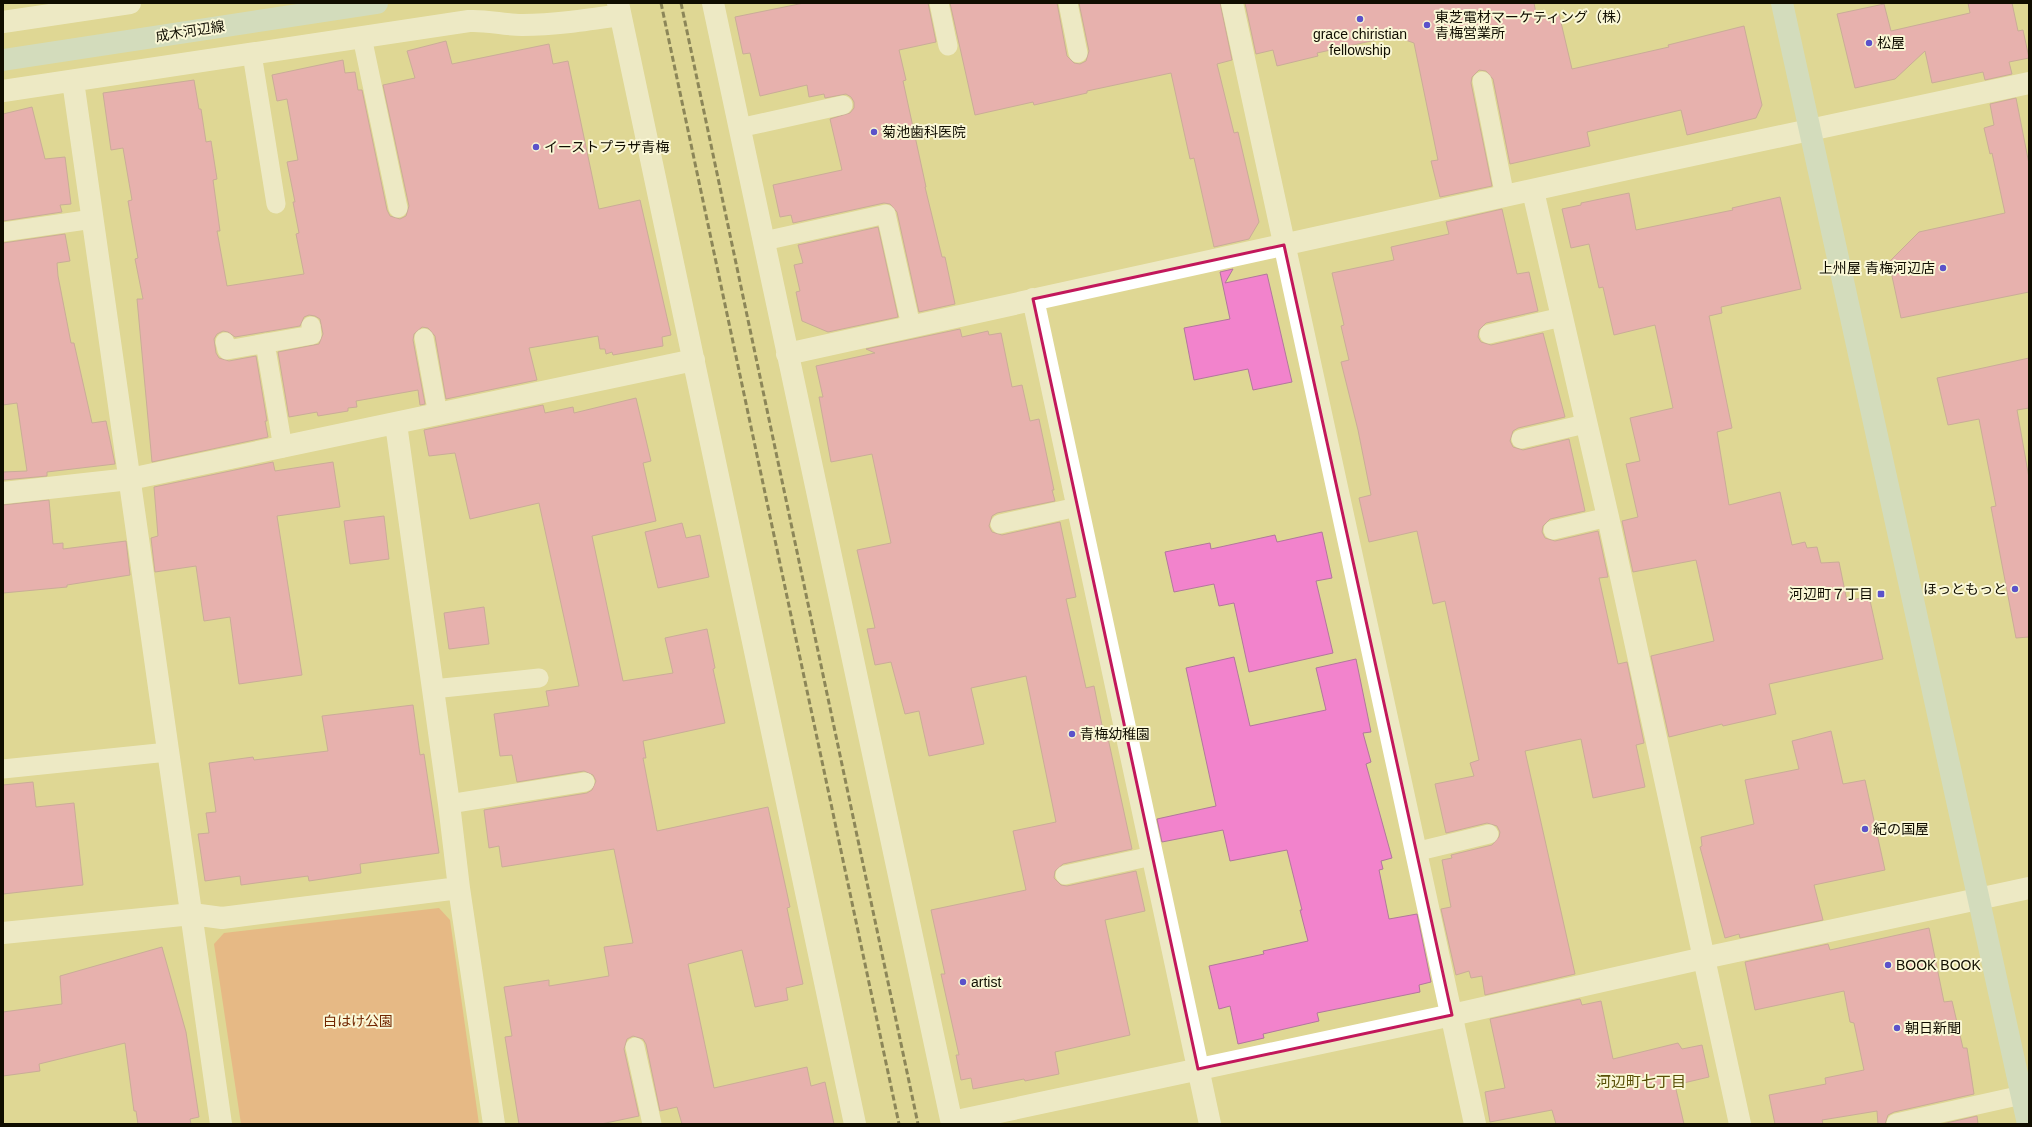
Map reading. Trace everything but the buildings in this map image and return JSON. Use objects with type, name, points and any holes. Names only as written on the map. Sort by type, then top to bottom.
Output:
[{"type":"street","points":[[3,22],[63,8],[130,3]]},
{"type":"street","name":"成木河辺線","points":[[3,60],[377,3]]},
{"type":"street","points":[[713,3],[952,1123],[2029,888]]},
{"type":"street","points":[[1232,3],[1475,1124]]},
{"type":"street","points":[[1782,3],[2028,1124]]},
{"type":"street","points":[[3,91],[469,21],[486,20],[519,25],[562,24],[619,9],[856,1124]]},
{"type":"street","points":[[73,80],[192,914],[220,1124]]},
{"type":"street","points":[[787,354],[1033,299],[2029,83]]},
{"type":"street","points":[[1533,191],[1585,424],[1608,517],[1740,1124]]},
{"type":"street","points":[[1033,299],[1210,1124]]},
{"type":"street","points":[[3,493],[130,479],[283,448],[694,360]]},
{"type":"street","points":[[396,424],[449,804],[459,888],[494,1124]]},
{"type":"street","points":[[3,933],[192,914],[222,918],[459,888]]},
{"type":"lane","points":[[939,3],[948,46]]},
{"type":"lane","points":[[1068,3],[1078,53]]},
{"type":"lane","points":[[362,37],[398,208]]},
{"type":"lane","points":[[252,54],[276,204]]},
{"type":"lane","points":[[1482,81],[1506,197]]},
{"type":"lane","points":[[740,128],[843,105]]},
{"type":"lane","points":[[764,241],[886,214],[911,326]]},
{"type":"lane","points":[[3,232],[93,219]]},
{"type":"lane","points":[[1489,334],[1562,317]]},
{"type":"lane","points":[[225,342],[227,350],[312,335],[311,326]]},
{"type":"lane","points":[[424,338],[438,415]]},
{"type":"lane","points":[[266,343],[283,448]]},
{"type":"lane","points":[[1521,439],[1585,424]]},
{"type":"lane","points":[[1000,524],[1078,507]]},
{"type":"lane","points":[[1553,530],[1608,517]]},
{"type":"lane","points":[[433,689],[539,678]]},
{"type":"lane","points":[[3,769],[168,752]]},
{"type":"lane","points":[[449,804],[585,782]]},
{"type":"lane","points":[[1415,852],[1489,834]]},
{"type":"lane","points":[[1064,875],[1152,856]]},
{"type":"lane","points":[[635,1047],[652,1124]]},
{"type":"lane","points":[[1896,1123],[2022,1095]]},
{"type":"highlighted area","points":[[1284,245],[1452,1015],[1198,1069],[1033,299]]},
{"type":"green space","name":"白はけ公園","points":[[439,908],[450,920],[479,1124],[241,1124],[214,944],[224,933]]},
{"type":"railway","points":[[661,3],[899,1124]]},
{"type":"railway","points":[[681,3],[918,1124]]},
{"type":"place","name":"grace chiristian fellowship","points":[[1360,19]]},
{"type":"place","name":"東芝電材マーケティング（株） 青梅営業所","points":[[1427,25]]},
{"type":"place","name":"松屋","points":[[1869,43]]},
{"type":"place","name":"菊池歯科医院","points":[[874,132]]},
{"type":"place","name":"イーストプラザ青梅","points":[[536,147]]},
{"type":"place","name":"上州屋 青梅河辺店","points":[[1943,268]]},
{"type":"place","name":"ほっともっと","points":[[2015,589]]},
{"type":"place","name":"河辺町７丁目","points":[[1881,594]]},
{"type":"place","name":"青梅幼稚園","points":[[1072,734]]},
{"type":"place","name":"紀の国屋","points":[[1865,829]]},
{"type":"place","name":"BOOK BOOK","points":[[1888,965]]},
{"type":"place","name":"artist","points":[[963,982]]},
{"type":"place","name":"朝日新聞","points":[[1897,1028]]},
{"type":"district","name":"河辺町七丁目","points":[[1641,1082]]}]
